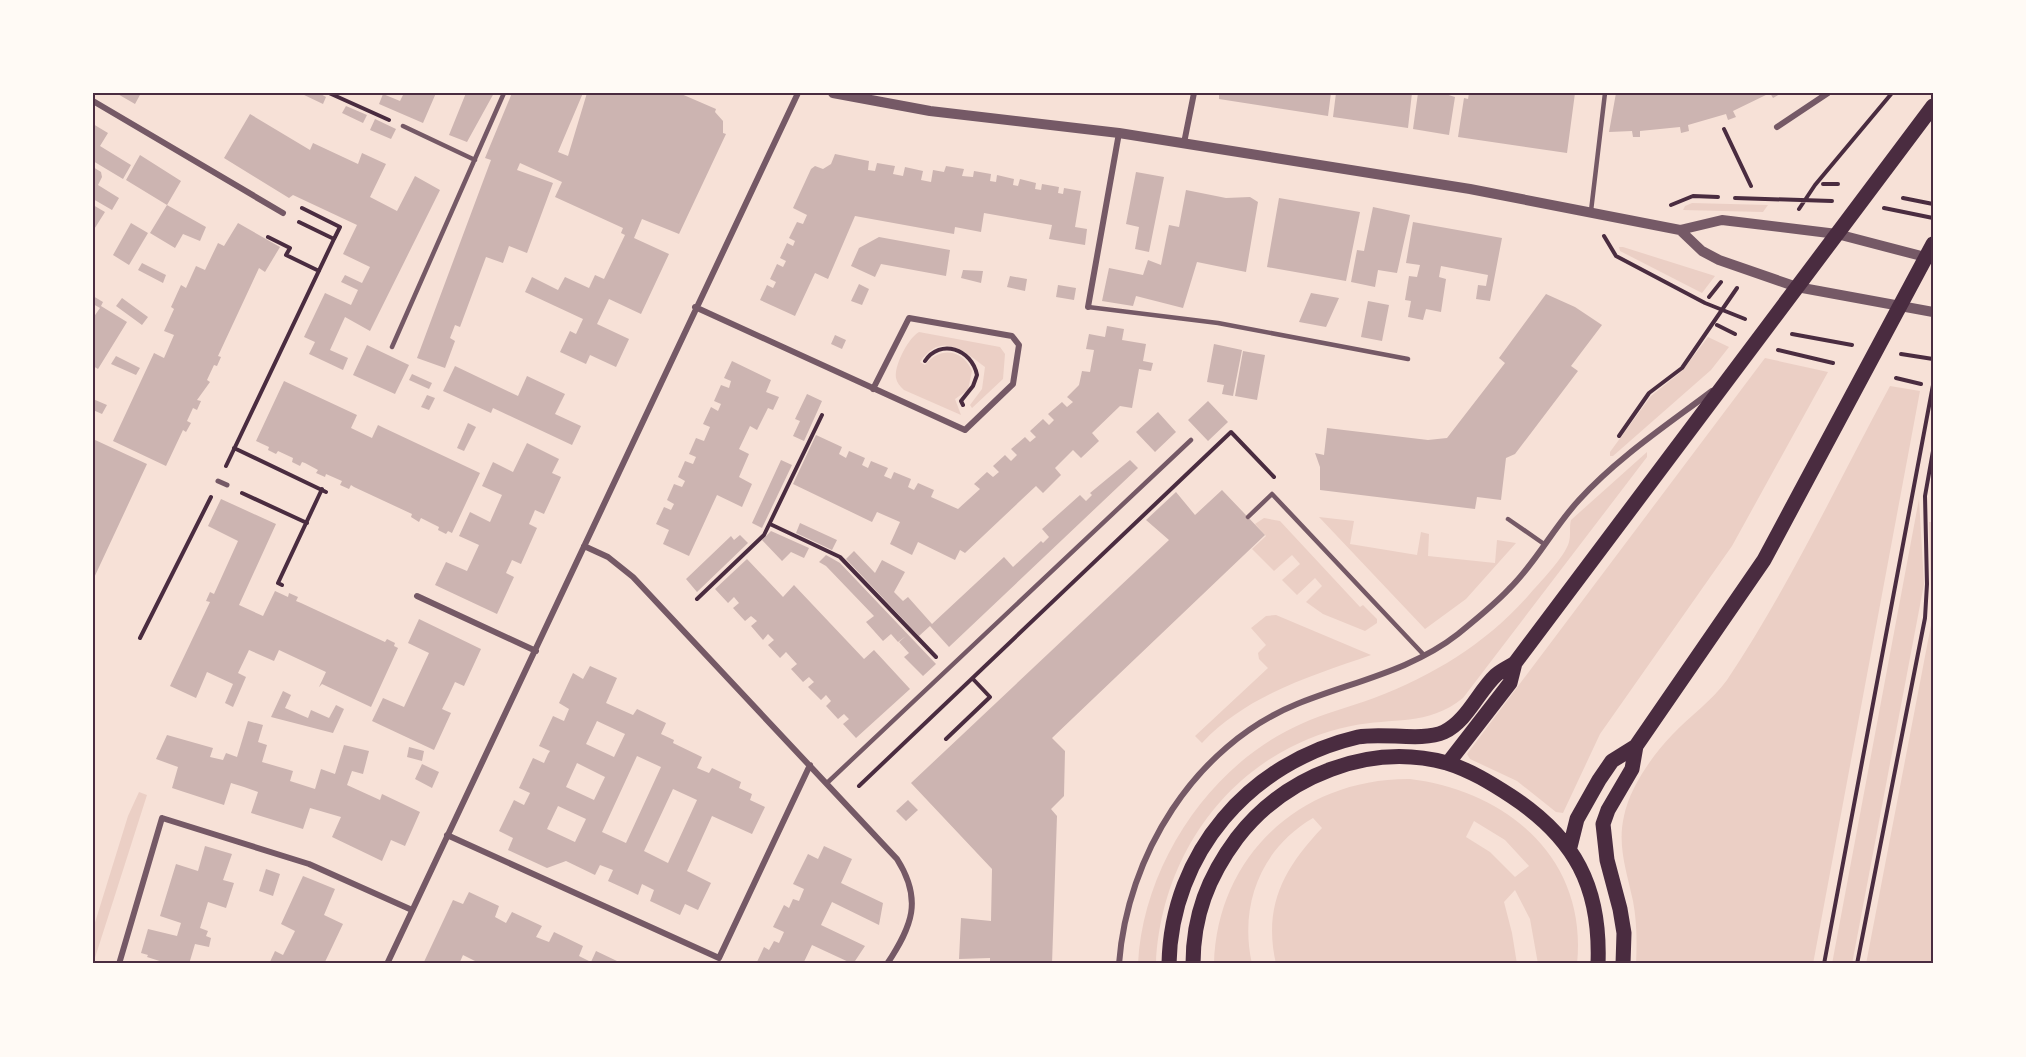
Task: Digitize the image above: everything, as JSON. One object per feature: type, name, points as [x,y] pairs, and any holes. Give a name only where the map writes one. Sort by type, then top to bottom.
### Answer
[{"type":"main road","points":[[1169,964],[1172,921],[1191,865],[1231,810],[1256,786],[1283,766],[1340,742],[1362,736],[1443,732],[1456,723],[1497,675],[1515,663],[1933,106]]},
{"type":"main road","points":[[1570,847],[1577,819],[1599,780],[1612,761],[1636,746],[1764,560],[1899,307],[1931,253]]},
{"type":"main road","points":[[1448,764],[1510,683],[1515,663]]},
{"type":"main road","points":[[1623,964],[1624,933],[1603,837],[1608,810],[1632,769],[1636,746]]},
{"type":"main road","points":[[1193,964],[1194,939],[1203,895],[1229,849],[1248,824],[1271,802],[1295,785],[1323,772],[1370,759],[1408,757],[1448,764],[1482,778],[1520,802],[1570,847],[1581,866],[1593,905],[1598,926],[1598,964]]},
{"type":"street","points":[[387,964],[798,93]]},
{"type":"street","points":[[833,93],[930,111],[1119,133],[1470,189],[1680,230],[1722,220],[1837,234],[1931,253]]},
{"type":"street","points":[[1184,143],[1194,93]]},
{"type":"street","points":[[1777,127],[1828,93]]},
{"type":"street","points":[[93,101],[283,213]]},
{"type":"street","points":[[1088,307],[1119,133]]},
{"type":"street","points":[[1680,230],[1702,251],[1719,260],[1797,287],[1933,312]]},
{"type":"street","points":[[695,308],[873,389],[965,430],[1013,384],[1019,345],[1012,336],[909,318],[873,389]]},
{"type":"street","points":[[1119,964],[1125,917],[1142,866],[1175,805],[1197,777],[1253,728],[1284,711],[1383,674],[1424,655],[1456,635],[1510,589],[1579,499],[1628,456],[1733,374]]},
{"type":"street","points":[[218,481],[227,485]]},
{"type":"street","points":[[584,546],[608,557],[633,577],[887,846],[906,874],[911,888],[912,914],[905,935],[887,964]]},
{"type":"street","points":[[417,596],[536,651]]},
{"type":"street","points":[[447,835],[718,958],[810,765]]},
{"type":"street","points":[[119,964],[162,818],[309,864],[412,910]]},
{"type":"lane","points":[[392,347],[504,93]]},
{"type":"lane","points":[[1590,214],[1605,93]]},
{"type":"lane","points":[[403,126],[475,160]]},
{"type":"lane","points":[[1088,307],[1218,323],[1408,359]]},
{"type":"lane","points":[[828,783],[1191,440]]},
{"type":"lane","points":[[1248,517],[1272,494],[1424,655]]},
{"type":"lane","points":[[1508,519],[1544,544]]},
{"type":"path","points":[[330,93],[403,126]]},
{"type":"path","points":[[1805,198],[1892,93]]},
{"type":"path","points":[[1724,129],[1751,186]]},
{"type":"path","points":[[1823,184],[1838,184]]},
{"type":"path","points":[[1903,198],[1933,204]]},
{"type":"path","points":[[140,638],[340,227],[300,207]]},
{"type":"path","points":[[283,213],[334,239]]},
{"type":"path","points":[[1590,214],[1616,256],[1722,310],[1766,327],[1876,350],[1933,359]]},
{"type":"path","points":[[268,237],[290,248],[286,255],[319,271]]},
{"type":"path","points":[[1709,297],[1723,279]]},
{"type":"path","points":[[1616,440],[1649,393],[1682,368],[1722,310]]},
{"type":"path","points":[[1717,325],[1738,335]]},
{"type":"path","points":[[924,361],[935,351],[946,348],[958,350],[967,356],[977,375],[974,386],[961,401],[966,412]]},
{"type":"path","points":[[1772,348],[1833,363]]},
{"type":"path","points":[[1896,378],[1921,384]]},
{"type":"path","points":[[1824,964],[1933,385]]},
{"type":"path","points":[[697,599],[764,535],[822,415]]},
{"type":"path","points":[[859,786],[1231,432],[1279,482]]},
{"type":"path","points":[[234,448],[324,490],[278,583],[282,585]]},
{"type":"path","points":[[1857,964],[1925,618],[1927,584],[1925,496],[1933,451]]},
{"type":"path","points":[[227,485],[307,523]]},
{"type":"path","points":[[770,524],[840,557],[947,669]]},
{"type":"path","points":[[946,739],[990,697],[973,679]]},
{"type":"shaded area","points":[[1692,203],[1768,205],[1763,212],[1683,210],[1685,206]]},
{"type":"shaded area","points":[[1619,247],[1715,276],[1702,293],[1620,251]]},
{"type":"shaded area","points":[[919,332],[1000,347],[1005,354],[1003,379],[972,408],[970,405],[982,389],[985,367],[960,350],[944,345],[936,347],[920,362],[925,365],[937,355],[951,353],[957,354],[968,364],[972,371],[968,390],[955,399],[961,415],[904,390],[896,380],[897,367],[906,346]]},
{"type":"shaded area","points":[[1708,337],[1729,347],[1711,370],[1613,456],[1610,456],[1610,452],[1651,396],[1682,371]]},
{"type":"shaded area","points":[[1765,358],[1828,372],[1732,546],[1600,734],[1563,813],[1556,812],[1517,781],[1470,759],[1467,754]]},
{"type":"shaded area","points":[[1890,386],[1920,391],[1813,964],[1636,964],[1635,917],[1622,838],[1624,816],[1631,794],[1657,752],[1721,688],[1750,645],[1792,572]]},
{"type":"shaded area","points":[[1647,452],[1647,457],[1463,698],[1450,707],[1423,717],[1366,723],[1310,738],[1273,757],[1240,782],[1212,811],[1190,845],[1172,882],[1161,922],[1156,964],[1138,964],[1143,927],[1153,890],[1168,855],[1187,822],[1211,791],[1238,764],[1268,742],[1310,720],[1396,689],[1438,668],[1476,643],[1528,596],[1557,562],[1569,542],[1571,520]]},
{"type":"shaded area","points":[[1919,499],[1924,584],[1852,964],[1832,964]]},
{"type":"shaded area","points":[[1319,517],[1354,521],[1350,544],[1417,555],[1421,532],[1429,534],[1428,556],[1495,563],[1497,540],[1516,543],[1466,599],[1425,629]]},
{"type":"shaded area","points":[[1264,518],[1280,521],[1360,607],[1363,605],[1377,619],[1377,623],[1365,631],[1323,614],[1306,602],[1322,586],[1315,578],[1297,595],[1282,580],[1300,564],[1292,555],[1274,571],[1252,549],[1266,536],[1255,524]]},
{"type":"shaded area","points":[[1929,522],[1933,522],[1933,964],[1866,964],[1932,620]]},
{"type":"shaded area","points":[[1276,615],[1371,655],[1303,679],[1259,700],[1220,726],[1202,743],[1195,736],[1268,668],[1259,659],[1258,653],[1266,645],[1251,628],[1266,616]]},
{"type":"shaded area","points":[[1410,779],[1445,786],[1479,798],[1508,815],[1534,836],[1555,862],[1569,892],[1577,926],[1577,964],[1538,964],[1530,919],[1515,890],[1504,902],[1517,964],[1276,964],[1272,924],[1279,890],[1308,843],[1322,828],[1313,818],[1279,846],[1258,881],[1249,921],[1252,964],[1214,964],[1219,925],[1231,889],[1249,857],[1273,830],[1301,808],[1334,792],[1371,782]],"holes":[[[1474,821],[1505,840],[1529,866],[1515,877],[1490,852],[1466,837]]]},
{"type":"shaded area","points":[[139,792],[147,795],[93,964],[93,929],[128,816]]},
{"type":"building","points":[[116,93],[141,93],[135,104]]},
{"type":"building","points":[[300,93],[319,93],[326,97],[323,104]]},
{"type":"building","points":[[404,93],[436,93],[423,123],[379,104],[383,94],[400,101]]},
{"type":"building","points":[[466,93],[494,93],[467,142],[449,135]]},
{"type":"building","points":[[512,93],[583,93],[558,152],[568,156],[587,93],[679,93],[716,109],[715,112],[723,121],[723,133],[726,134],[679,234],[642,219],[634,238],[669,254],[641,314],[609,299],[597,324],[629,339],[616,367],[590,355],[586,364],[560,352],[570,331],[576,334],[583,319],[525,292],[532,277],[558,290],[565,277],[589,288],[595,275],[604,279],[625,235],[621,233],[623,228],[555,197],[562,182],[520,163],[517,170],[553,183],[527,253],[509,246],[503,263],[486,257],[460,327],[455,325],[450,338],[455,341],[445,368],[417,358],[491,160],[485,158]]},
{"type":"building","points":[[1219,93],[1331,93],[1328,116],[1219,99]]},
{"type":"building","points":[[1336,93],[1412,93],[1408,128],[1333,117]]},
{"type":"building","points":[[1418,93],[1442,93],[1455,97],[1449,135],[1413,129]]},
{"type":"building","points":[[1469,93],[1575,93],[1567,153],[1458,137],[1464,98],[1468,99]]},
{"type":"building","points":[[1616,93],[1770,93],[1733,111],[1736,117],[1728,120],[1726,114],[1688,125],[1689,131],[1681,133],[1680,127],[1640,131],[1640,137],[1633,137],[1632,131],[1609,132]]},
{"type":"building","points":[[1770,93],[1782,93],[1773,98]]},
{"type":"building","points":[[346,106],[367,115],[363,123],[342,113]]},
{"type":"building","points":[[250,114],[310,150],[313,143],[358,164],[362,153],[386,164],[370,197],[397,211],[415,176],[440,190],[370,331],[345,317],[330,350],[348,358],[343,370],[309,354],[315,342],[304,337],[325,293],[351,305],[358,290],[341,282],[345,275],[362,283],[370,267],[343,254],[357,225],[293,195],[289,198],[224,158]]},
{"type":"building","points":[[375,119],[396,129],[391,139],[370,130]]},
{"type":"building","points":[[93,124],[108,133],[100,146],[131,165],[123,179],[93,161]]},
{"type":"building","points":[[835,154],[869,161],[868,170],[875,171],[877,163],[895,166],[893,174],[903,176],[905,167],[923,171],[921,180],[931,182],[933,170],[944,172],[946,166],[964,169],[962,176],[973,177],[974,171],[991,174],[990,181],[996,182],[997,175],[1014,179],[1013,185],[1018,186],[1020,179],[1036,183],[1035,189],[1041,190],[1042,184],[1059,187],[1058,193],[1063,194],[1064,188],[1081,191],[1075,227],[1087,229],[1085,245],[1049,239],[1052,225],[984,213],[981,232],[955,227],[954,234],[855,216],[828,279],[815,273],[795,316],[760,300],[767,285],[773,288],[776,282],[770,279],[777,264],[783,267],[786,261],[780,258],[787,243],[793,246],[795,241],[789,238],[797,222],[803,224],[807,215],[793,208],[811,169],[815,166],[823,169],[831,164]]},
{"type":"building","points":[[140,155],[181,181],[167,205],[126,180]]},
{"type":"building","points":[[93,167],[101,172],[102,177],[98,185],[119,198],[112,210],[93,199]]},
{"type":"building","points":[[1136,172],[1164,177],[1149,252],[1135,249],[1139,227],[1126,224]]},
{"type":"building","points":[[1186,190],[1226,198],[1250,197],[1258,202],[1246,272],[1197,262],[1183,308],[1136,296],[1133,306],[1102,301],[1109,268],[1143,275],[1148,260],[1161,265],[1169,225],[1179,227]]},
{"type":"building","points":[[1279,198],[1360,212],[1346,281],[1267,267]]},
{"type":"building","points":[[93,205],[105,212],[93,231]]},
{"type":"building","points":[[167,205],[206,227],[200,241],[183,234],[175,248],[150,233]]},
{"type":"building","points":[[1373,207],[1410,215],[1397,273],[1378,270],[1375,287],[1351,282],[1357,250],[1364,251]]},
{"type":"building","points":[[1413,222],[1502,238],[1490,301],[1476,299],[1478,285],[1486,286],[1488,275],[1441,266],[1439,277],[1446,279],[1441,312],[1426,309],[1423,320],[1408,317],[1411,301],[1405,300],[1409,276],[1417,277],[1420,265],[1406,263]]},
{"type":"building","points":[[131,223],[148,233],[129,265],[113,255]]},
{"type":"building","points":[[238,223],[280,247],[265,272],[259,268],[218,356],[221,357],[217,366],[214,365],[207,380],[210,382],[197,400],[201,401],[197,410],[193,408],[187,421],[191,423],[186,432],[183,430],[166,466],[113,441],[154,353],[164,358],[174,335],[164,331],[181,285],[186,288],[196,266],[205,270],[218,243],[224,246]]},
{"type":"building","points":[[879,237],[950,250],[946,276],[881,264],[875,277],[851,266],[859,248]]},
{"type":"building","points":[[142,263],[166,275],[163,283],[138,270]]},
{"type":"building","points":[[963,270],[983,271],[981,283],[961,278]]},
{"type":"building","points":[[1010,276],[1027,279],[1025,291],[1007,287]]},
{"type":"building","points":[[859,284],[869,289],[862,305],[851,301]]},
{"type":"building","points":[[1058,285],[1076,288],[1074,300],[1056,297]]},
{"type":"building","points":[[1311,293],[1339,298],[1326,327],[1299,322]]},
{"type":"building","points":[[1546,294],[1575,307],[1602,325],[1571,366],[1578,371],[1515,454],[1506,458],[1501,500],[1477,497],[1475,509],[1320,490],[1320,467],[1315,453],[1324,455],[1327,428],[1428,440],[1447,438],[1505,363],[1499,358]]},
{"type":"building","points":[[93,296],[103,302],[101,306],[127,322],[98,369],[93,366],[93,318],[100,308],[93,304]]},
{"type":"building","points":[[122,298],[148,317],[142,325],[116,306]]},
{"type":"building","points":[[1368,301],[1389,305],[1382,341],[1361,337]]},
{"type":"building","points":[[1107,326],[1124,329],[1122,340],[1146,344],[1143,361],[1153,363],[1151,371],[1139,369],[1132,408],[1120,406],[1092,433],[1099,441],[1081,458],[1073,450],[1055,468],[1061,475],[1043,493],[1036,486],[965,553],[960,550],[955,560],[918,542],[912,555],[890,544],[900,522],[877,512],[872,522],[793,484],[816,435],[842,447],[839,454],[846,458],[849,451],[865,458],[862,465],[868,468],[871,461],[888,468],[884,476],[891,479],[894,472],[911,479],[908,487],[914,490],[918,483],[934,490],[931,497],[958,509],[980,489],[974,484],[987,472],[993,477],[999,472],[993,466],[1005,455],[1011,461],[1017,455],[1011,449],[1025,437],[1030,442],[1036,437],[1030,431],[1043,419],[1049,425],[1054,420],[1048,414],[1062,402],[1067,407],[1073,402],[1067,397],[1079,385],[1082,371],[1090,372],[1094,350],[1086,349],[1089,334],[1105,337]]},
{"type":"building","points":[[835,335],[846,340],[842,349],[831,344]]},
{"type":"building","points":[[1214,344],[1242,350],[1233,396],[1222,394],[1224,385],[1207,382]]},
{"type":"building","points":[[367,345],[409,365],[395,394],[353,375]]},
{"type":"building","points":[[1243,351],[1265,355],[1257,400],[1235,396]]},
{"type":"building","points":[[116,356],[140,368],[136,375],[111,364]]},
{"type":"building","points":[[732,361],[771,380],[766,392],[779,397],[773,410],[768,408],[757,430],[750,426],[739,449],[749,454],[739,477],[752,484],[742,507],[717,495],[689,556],[663,544],[669,530],[656,524],[664,507],[671,510],[674,504],[667,500],[674,484],[682,487],[685,481],[678,477],[685,461],[693,464],[696,457],[689,454],[696,438],[704,441],[710,427],[703,424],[711,407],[718,411],[721,404],[714,401],[721,385],[729,388],[731,381],[724,378]]},
{"type":"building","points":[[455,366],[518,396],[527,376],[565,394],[555,414],[581,426],[572,445],[493,408],[491,413],[443,391]]},
{"type":"building","points":[[412,374],[432,383],[429,389],[409,380]]},
{"type":"building","points":[[284,381],[357,415],[351,428],[372,438],[378,425],[480,473],[452,533],[448,531],[446,534],[438,530],[439,527],[421,518],[419,522],[411,517],[412,514],[351,485],[349,489],[340,485],[342,481],[326,474],[325,477],[316,473],[318,470],[305,463],[302,462],[300,466],[292,462],[293,458],[278,451],[276,454],[268,450],[269,447],[256,441]]},
{"type":"building","points":[[807,394],[822,401],[804,441],[793,436],[800,421],[795,419]]},
{"type":"building","points":[[427,395],[435,398],[429,410],[421,407]]},
{"type":"building","points":[[93,399],[107,405],[102,414],[93,410]]},
{"type":"building","points":[[1208,401],[1228,422],[1208,441],[1188,420]]},
{"type":"building","points":[[1158,412],[1176,432],[1155,452],[1136,432]]},
{"type":"building","points":[[468,423],[476,427],[464,451],[457,448]]},
{"type":"building","points":[[93,439],[147,464],[93,580]]},
{"type":"building","points":[[527,443],[559,459],[552,473],[561,477],[544,514],[535,510],[529,524],[537,528],[521,564],[512,560],[506,573],[514,577],[497,614],[435,585],[446,562],[467,571],[479,545],[459,536],[470,512],[490,522],[502,495],[482,486],[493,462],[513,472]]},
{"type":"building","points":[[781,460],[792,465],[762,528],[752,523]]},
{"type":"building","points":[[1130,460],[1138,468],[949,647],[930,626],[919,636],[846,559],[854,551],[875,573],[882,560],[905,572],[894,592],[903,601],[908,597],[932,624],[1004,557],[1013,567],[1041,541],[1043,543],[1049,537],[1042,529],[1080,495],[1086,501],[1092,495],[1090,493]]},
{"type":"building","points":[[1222,490],[1265,535],[1052,738],[1065,751],[1064,796],[1051,809],[1057,816],[1052,964],[990,964],[990,958],[959,959],[961,918],[991,921],[992,869],[911,783],[1169,540],[1146,520],[1176,492],[1195,515]]},
{"type":"building","points":[[221,499],[276,524],[239,605],[263,616],[275,591],[288,597],[289,593],[298,597],[296,601],[385,642],[387,639],[395,643],[394,646],[398,648],[371,707],[322,684],[319,687],[326,672],[279,650],[274,661],[249,650],[238,673],[246,677],[233,707],[225,703],[233,684],[207,672],[196,698],[170,686],[210,602],[206,601],[210,592],[214,594],[238,541],[208,526]]},
{"type":"building","points":[[800,523],[837,540],[832,550],[796,533]]},
{"type":"building","points":[[771,531],[809,548],[804,558],[791,552],[782,561],[762,540]]},
{"type":"building","points":[[740,535],[748,543],[697,592],[686,579],[731,536],[734,540]]},
{"type":"building","points":[[826,555],[840,563],[936,664],[923,676],[904,657],[909,653],[899,642],[906,636],[898,642],[891,634],[883,641],[866,622],[874,616],[826,566],[819,562]]},
{"type":"building","points":[[747,559],[783,597],[794,585],[864,659],[874,650],[910,689],[856,738],[843,724],[849,719],[844,714],[838,719],[826,706],[831,701],[826,695],[821,700],[808,687],[814,682],[809,677],[803,682],[791,669],[797,664],[786,652],[780,658],[768,645],[774,640],[768,634],[763,640],[751,626],[757,621],[751,616],[745,621],[733,608],[739,603],[734,597],[728,603],[715,589]]},
{"type":"building","points":[[419,619],[481,649],[464,686],[455,682],[442,709],[451,713],[434,750],[372,721],[383,698],[404,707],[429,653],[408,643]]},
{"type":"building","points":[[590,666],[617,678],[606,703],[633,715],[637,709],[666,723],[661,734],[674,740],[673,743],[702,757],[697,768],[709,773],[712,768],[741,782],[739,788],[752,794],[750,800],[765,807],[752,834],[712,816],[687,871],[711,883],[698,910],[685,904],[680,915],[650,901],[654,890],[642,884],[638,895],[608,881],[613,870],[600,865],[595,875],[566,861],[547,868],[508,850],[513,838],[499,831],[514,800],[524,805],[530,793],[519,788],[533,758],[544,763],[550,751],[539,746],[553,716],[564,721],[569,709],[559,703],[573,673],[583,679]],"holes":[[[597,721],[625,734],[614,757],[586,744]],[[637,756],[661,767],[626,843],[602,832]],[[577,763],[605,777],[594,800],[566,787]],[[673,789],[697,800],[668,863],[644,851]],[[558,806],[586,819],[575,842],[547,829]]]},
{"type":"building","points":[[283,691],[291,695],[285,708],[308,718],[311,710],[329,718],[336,705],[344,709],[333,733],[271,717]]},
{"type":"building","points":[[248,721],[263,725],[258,742],[267,745],[262,762],[293,771],[290,781],[315,789],[321,769],[335,774],[344,745],[369,751],[363,774],[352,771],[347,785],[380,800],[382,794],[420,812],[405,846],[391,840],[382,861],[332,837],[341,817],[310,808],[303,829],[251,813],[258,792],[244,787],[231,783],[224,805],[172,788],[178,767],[156,759],[167,735],[213,748],[210,757],[223,760],[226,753],[237,757]]},
{"type":"building","points":[[409,747],[424,751],[422,761],[407,757]]},
{"type":"building","points":[[422,764],[439,772],[432,788],[415,779]]},
{"type":"building","points":[[908,800],[918,810],[906,821],[896,811]]},
{"type":"building","points":[[205,846],[232,854],[223,880],[234,883],[226,908],[208,902],[200,928],[208,931],[206,936],[211,938],[209,947],[195,944],[189,964],[169,964],[147,957],[148,955],[141,953],[148,929],[177,936],[181,923],[160,916],[176,864],[198,871]]},
{"type":"building","points":[[824,846],[852,859],[841,883],[883,903],[879,925],[832,902],[821,925],[865,946],[853,964],[812,945],[803,964],[756,964],[764,947],[769,950],[774,941],[779,943],[784,932],[773,927],[784,905],[789,908],[793,899],[799,901],[804,889],[793,884],[808,854],[818,859]]},
{"type":"building","points":[[266,869],[280,874],[273,896],[259,891]]},
{"type":"building","points":[[303,876],[335,889],[324,915],[343,924],[324,964],[269,964],[275,951],[283,955],[295,931],[281,924]]},
{"type":"building","points":[[469,892],[499,906],[495,917],[506,923],[512,912],[542,926],[536,937],[549,942],[554,932],[583,946],[579,956],[591,962],[596,951],[617,961],[616,964],[481,964],[463,955],[459,964],[423,964],[453,900],[463,904]]}]
